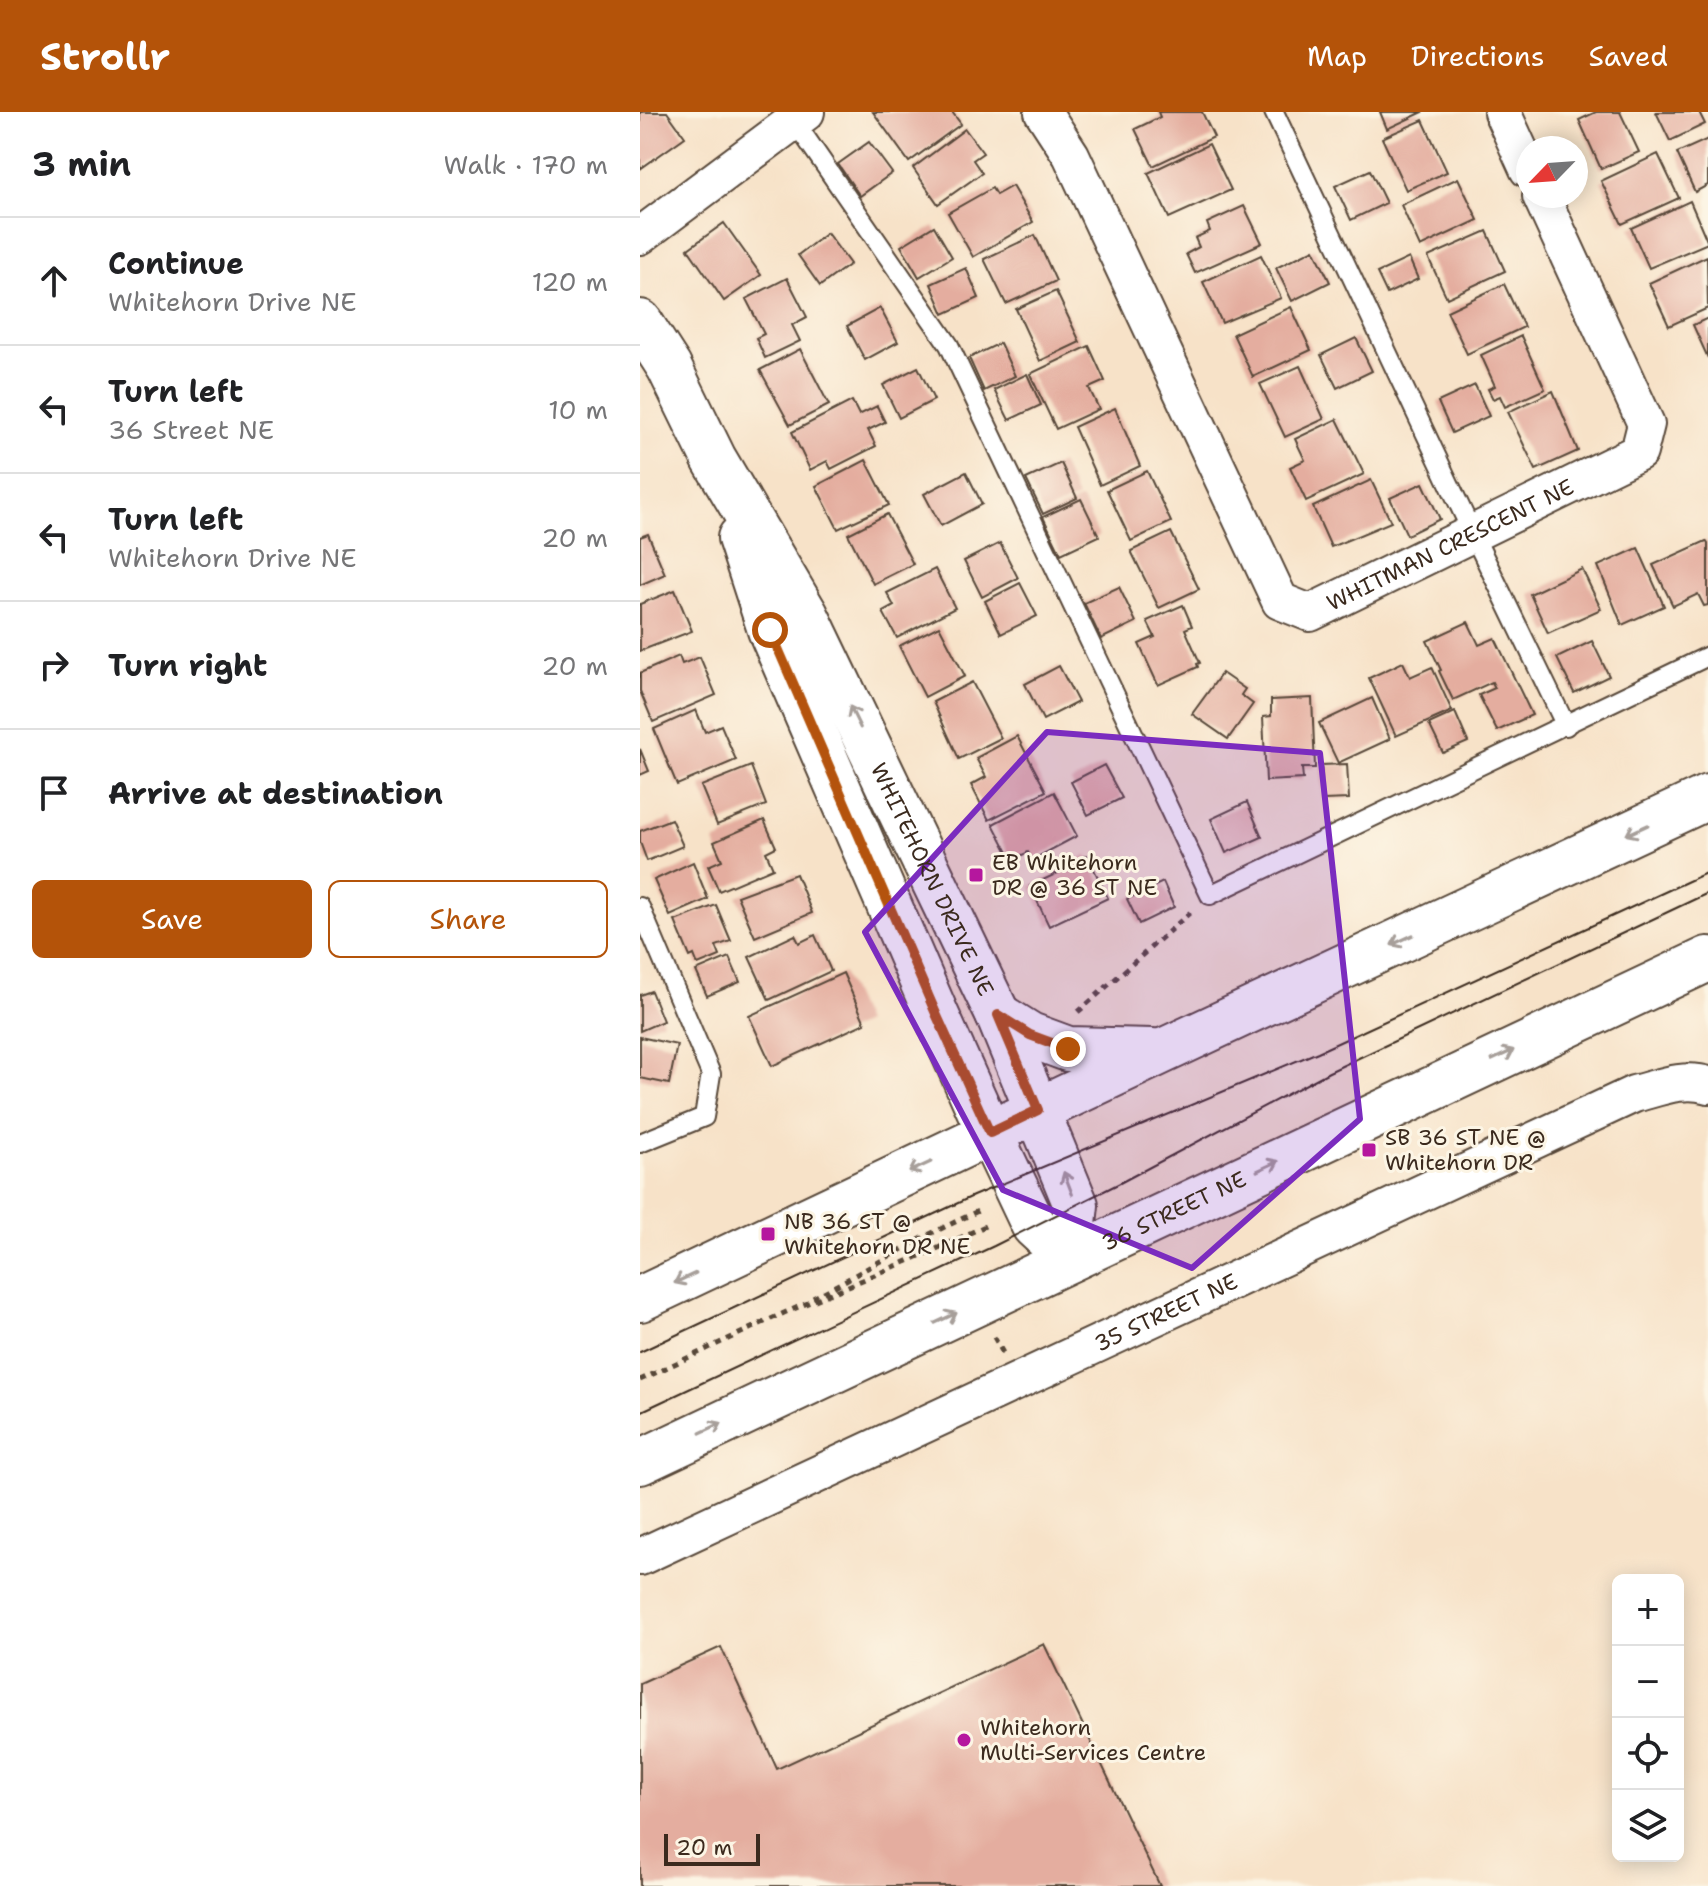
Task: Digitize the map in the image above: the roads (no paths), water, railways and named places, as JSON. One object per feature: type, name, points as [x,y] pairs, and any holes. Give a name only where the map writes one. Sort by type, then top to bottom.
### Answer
[{"type":"main road","name":"WHITEHORN DRIVE NE","points":[[640,322],[669,367],[714,459],[806,615],[998,1015],[1076,1205],[1070,1259]]},
{"type":"main road","name":"WHITEHORN DRIVE NE","points":[[714,459],[770,630],[937,1016],[1034,1226],[1070,1259]]},
{"type":"main road","points":[[640,1299],[1708,797]]},
{"type":"main road","name":"36 STREET NE","points":[[640,1462],[1708,959]]},
{"type":"main road","points":[[998,1015],[1030,1035],[1068,1049],[1163,1051]]},
{"type":"street","name":"WHITMAN CRESCENT NE","points":[[1043,112],[1071,155],[1280,601],[1310,613],[1639,452],[1646,424],[1547,208]]},
{"type":"street","points":[[1502,112],[1516,143]]},
{"type":"street","points":[[640,236],[796,115]]},
{"type":"street","name":"35 STREET NE","points":[[640,1557],[1634,1094],[1671,1084],[1702,1083]]},
{"type":"lane","points":[[1274,112],[1566,726]]},
{"type":"lane","points":[[796,115],[949,345],[1210,895],[1708,656]]},
{"type":"lane","points":[[640,907],[711,1074],[704,1117],[640,1143]]},
{"type":"tram line","points":[[640,1352],[973,1196],[1318,1052],[1708,872]]},
{"type":"tram line","points":[[640,1412],[994,1246],[1329,1072],[1708,893]]},
{"type":"place","name":"EB Whitehorn DR @ 36 ST NE","points":[[976,875]]},
{"type":"place","name":"SB 36 ST NE @ Whitehorn DR","points":[[1369,1150]]},
{"type":"place","name":"NB 36 ST @ Whitehorn DR NE","points":[[768,1234]]},
{"type":"place","name":"Whitehorn Multi-Services Centre","points":[[964,1740]]}]
